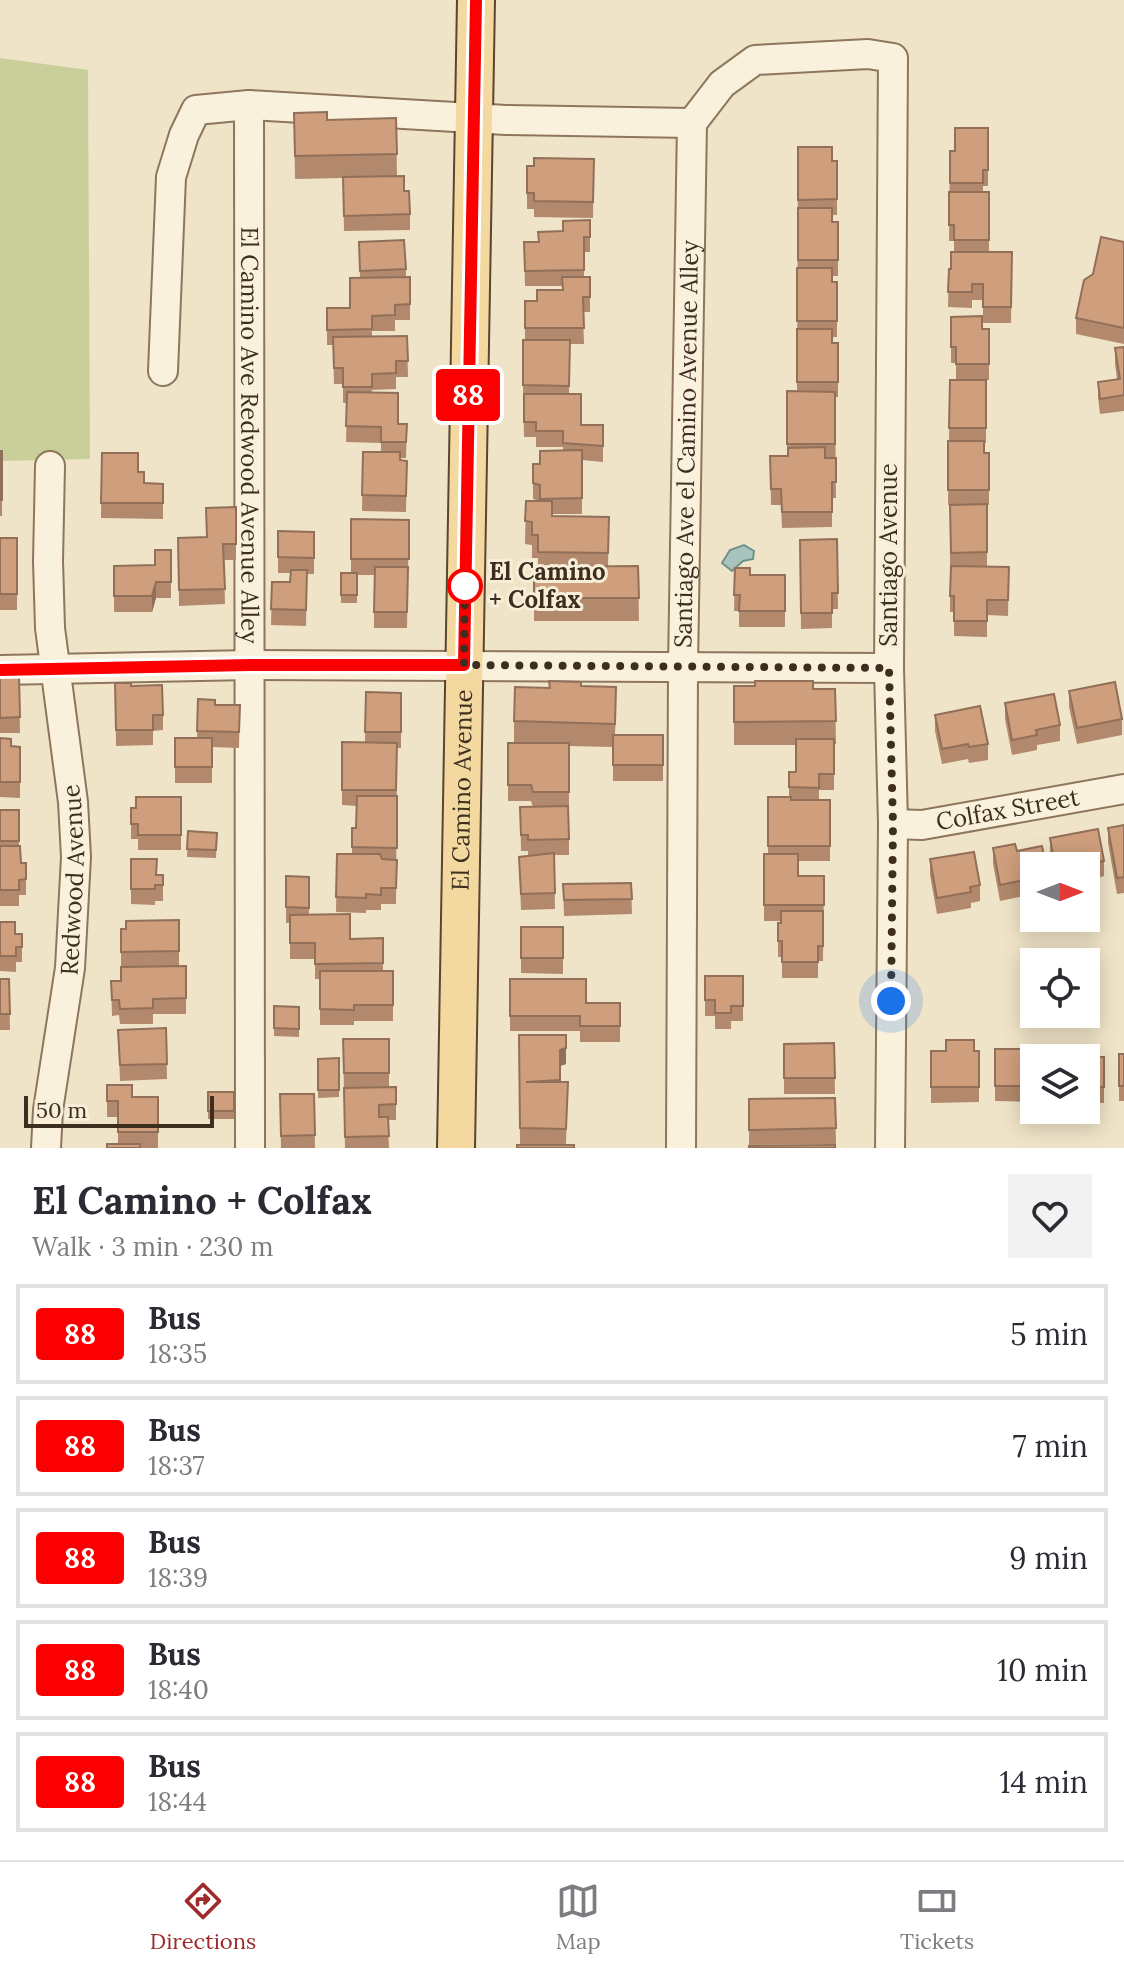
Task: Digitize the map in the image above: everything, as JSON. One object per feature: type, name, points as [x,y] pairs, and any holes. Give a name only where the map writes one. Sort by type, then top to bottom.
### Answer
[{"type":"main road","name":"El Camino Avenue","points":[[456,1148],[476,0]]},
{"type":"street","name":"Santiago Avenue","points":[[692,123],[722,84],[755,60],[868,54],[893,58],[890,1148]]},
{"type":"street","points":[[163,371],[171,177],[184,135],[196,110],[249,105],[472,118],[692,123]]},
{"type":"street","name":"El Camino Ave Redwood Avenue Alley","points":[[249,105],[250,1148]]},
{"type":"street","name":"Santiago Ave el Camino Avenue Alley","points":[[681,1148],[683,667],[692,123]]},
{"type":"street","name":"Redwood Avenue","points":[[46,1148],[48,1110],[70,968],[76,857],[73,802],[54,670],[48,561],[50,466]]},
{"type":"street","points":[[0,670],[250,665],[889,668]]},
{"type":"street","name":"Colfax Street","points":[[893,824],[922,825],[1124,789]]},
{"type":"green space","points":[[0,58],[88,70],[90,459],[0,461]]},
{"type":"water","points":[[744,545],[754,551],[753,559],[743,561],[732,571],[722,563],[730,550]]},
{"type":"building","points":[[327,112],[327,120],[396,118],[397,154],[295,156],[294,113]]},
{"type":"building","points":[[955,128],[988,128],[988,170],[983,170],[983,183],[950,183],[950,151],[955,151]]},
{"type":"building","points":[[798,147],[832,147],[832,161],[837,161],[837,199],[798,200]]},
{"type":"building","points":[[534,158],[594,159],[593,202],[534,201],[534,193],[527,193],[527,166],[534,166]]},
{"type":"building","points":[[404,176],[404,191],[409,191],[410,214],[344,216],[343,177]]},
{"type":"building","points":[[949,192],[989,192],[989,240],[954,240],[954,225],[949,225]]},
{"type":"building","points":[[798,208],[832,208],[832,222],[838,222],[838,260],[798,260]]},
{"type":"building","points":[[590,220],[590,237],[584,237],[584,270],[525,271],[524,242],[539,242],[538,232],[563,231],[563,221]]},
{"type":"building","points":[[1101,237],[1124,242],[1124,328],[1076,318],[1084,280],[1093,274]]},
{"type":"building","points":[[404,240],[406,269],[360,271],[359,242]]},
{"type":"building","points":[[951,252],[1012,252],[1011,307],[983,307],[983,284],[972,284],[972,292],[948,292]]},
{"type":"building","points":[[797,268],[832,268],[832,282],[837,282],[837,321],[797,321]]},
{"type":"building","points":[[410,277],[410,304],[395,305],[395,315],[372,316],[372,329],[327,330],[327,308],[350,308],[350,278]]},
{"type":"building","points":[[562,277],[590,277],[590,297],[583,297],[584,328],[525,328],[525,301],[537,301],[537,290],[563,290]]},
{"type":"building","points":[[982,316],[982,329],[989,329],[989,364],[956,364],[956,347],[951,347],[951,317]]},
{"type":"building","points":[[797,329],[832,329],[832,343],[838,343],[838,382],[797,382]]},
{"type":"building","points":[[407,336],[408,361],[396,361],[396,373],[372,374],[372,387],[343,387],[343,368],[334,368],[333,337]]},
{"type":"building","points":[[523,340],[570,340],[569,386],[523,385]]},
{"type":"building","points":[[1124,347],[1124,395],[1100,399],[1098,382],[1120,379],[1115,348]]},
{"type":"building","points":[[950,380],[986,380],[986,428],[949,428]]},
{"type":"building","points":[[787,391],[835,392],[835,444],[787,444]]},
{"type":"building","points":[[347,392],[398,393],[398,424],[407,424],[406,442],[381,442],[381,427],[346,426]]},
{"type":"building","points":[[524,394],[581,394],[581,425],[603,425],[603,446],[563,443],[563,431],[536,431],[536,422],[524,422]]},
{"type":"building","points":[[948,441],[984,441],[984,453],[989,453],[989,490],[948,490]]},
{"type":"building","points":[[825,447],[825,458],[836,458],[832,512],[782,512],[781,489],[771,489],[770,456],[788,456],[788,448]]},
{"type":"building","points":[[582,450],[582,498],[540,499],[540,485],[533,483],[533,464],[540,464],[540,451]]},
{"type":"building","points":[[2,451],[2,500],[0,500]]},
{"type":"building","points":[[363,452],[400,452],[400,460],[407,461],[406,496],[362,495]]},
{"type":"building","points":[[102,453],[138,453],[138,472],[144,472],[144,483],[163,484],[163,503],[101,503]]},
{"type":"building","points":[[526,501],[552,501],[552,516],[609,517],[608,553],[538,552],[538,535],[532,535],[532,522],[525,521]]},
{"type":"building","points":[[987,504],[987,552],[951,553],[950,505]]},
{"type":"building","points":[[236,507],[236,544],[223,544],[225,589],[179,590],[178,538],[207,537],[206,508]]},
{"type":"building","points":[[351,519],[409,520],[409,559],[351,559]]},
{"type":"building","points":[[278,531],[314,532],[314,558],[278,557]]},
{"type":"building","points":[[0,538],[17,538],[17,594],[0,594]]},
{"type":"building","points":[[837,539],[838,593],[832,593],[832,613],[801,613],[800,540]]},
{"type":"building","points":[[155,550],[171,550],[171,582],[156,582],[152,596],[114,596],[114,566],[155,565]]},
{"type":"building","points":[[638,566],[639,598],[534,598],[534,567]]},
{"type":"building","points":[[951,566],[1009,567],[1008,600],[987,600],[987,621],[954,621],[954,596],[950,596]]},
{"type":"building","points":[[375,567],[408,567],[407,612],[374,612]]},
{"type":"building","points":[[735,568],[750,568],[750,575],[785,575],[785,611],[739,611],[740,595],[734,595]]},
{"type":"building","points":[[291,570],[307,570],[306,610],[271,609],[272,582],[290,582]]},
{"type":"building","points":[[341,573],[357,573],[357,595],[341,595]]},
{"type":"building","points":[[19,677],[20,717],[0,718],[0,678]]},
{"type":"building","points":[[549,681],[616,687],[615,724],[514,721],[515,687],[550,688]]},
{"type":"building","points":[[755,681],[813,681],[813,689],[835,689],[836,721],[734,722],[734,686],[755,686]]},
{"type":"building","points":[[1115,682],[1122,719],[1077,728],[1069,691]]},
{"type":"building","points":[[115,683],[162,685],[163,715],[153,715],[153,730],[116,730]]},
{"type":"building","points":[[366,692],[401,693],[401,732],[365,732]]},
{"type":"building","points":[[1054,694],[1060,725],[1036,730],[1037,735],[1012,740],[1005,703]]},
{"type":"building","points":[[198,699],[215,700],[215,705],[240,705],[239,732],[197,731]]},
{"type":"building","points":[[980,706],[988,744],[942,749],[935,715]]},
{"type":"building","points":[[613,735],[663,735],[663,765],[613,765]]},
{"type":"building","points":[[0,738],[11,739],[11,746],[20,747],[20,782],[0,782]]},
{"type":"building","points":[[175,738],[212,738],[212,767],[175,767]]},
{"type":"building","points":[[796,739],[834,739],[834,774],[819,774],[819,788],[789,787],[789,772],[796,772]]},
{"type":"building","points":[[342,742],[397,743],[396,790],[342,790]]},
{"type":"building","points":[[508,743],[569,743],[569,792],[533,792],[531,785],[508,785]]},
{"type":"building","points":[[357,796],[397,796],[397,848],[352,847]]},
{"type":"building","points":[[136,797],[181,797],[181,835],[138,835],[138,824],[131,824],[131,808],[136,808]]},
{"type":"building","points":[[768,797],[830,800],[830,846],[768,846]]},
{"type":"building","points":[[568,806],[569,839],[528,840],[528,835],[521,835],[520,807]]},
{"type":"building","points":[[0,810],[19,810],[19,841],[0,841]]},
{"type":"building","points":[[1124,825],[1124,877],[1117,878],[1108,828]]},
{"type":"building","points":[[1098,829],[1104,861],[1100,862],[1100,852],[1052,852],[1050,838]]},
{"type":"building","points":[[188,831],[217,833],[216,850],[187,849]]},
{"type":"building","points":[[1015,844],[1017,851],[1042,846],[1043,852],[1020,852],[1020,881],[1000,885],[993,848]]},
{"type":"building","points":[[0,846],[20,846],[21,863],[26,863],[26,879],[19,880],[19,890],[0,890]]},
{"type":"building","points":[[974,852],[980,885],[970,887],[971,892],[937,898],[930,859]]},
{"type":"building","points":[[554,853],[555,893],[521,894],[519,857]]},
{"type":"building","points":[[337,854],[380,854],[382,859],[397,860],[396,888],[381,888],[381,895],[366,894],[366,898],[336,897]]},
{"type":"building","points":[[764,854],[798,854],[798,876],[824,876],[824,905],[764,905]]},
{"type":"building","points":[[131,859],[157,859],[156,875],[163,875],[163,885],[155,885],[155,889],[131,889]]},
{"type":"building","points":[[286,876],[309,877],[309,908],[286,907]]},
{"type":"building","points":[[631,883],[632,899],[564,900],[563,884]]},
{"type":"building","points":[[781,911],[823,911],[823,946],[818,946],[818,962],[782,962],[782,941],[778,941]]},
{"type":"building","points":[[350,914],[350,939],[383,938],[383,963],[315,964],[315,943],[290,943],[290,915]]},
{"type":"building","points":[[179,920],[179,951],[121,952],[121,929],[126,929],[126,921]]},
{"type":"building","points":[[0,922],[15,922],[15,934],[22,934],[22,947],[16,947],[16,956],[0,956]]},
{"type":"building","points":[[521,927],[563,927],[563,958],[521,958]]},
{"type":"building","points":[[186,966],[186,998],[153,999],[153,1008],[120,1009],[119,1000],[112,1000],[111,981],[121,981],[121,967]]},
{"type":"building","points":[[320,971],[393,971],[393,1005],[354,1005],[354,1010],[320,1009]]},
{"type":"building","points":[[705,976],[743,976],[743,1006],[731,1006],[731,1013],[715,1013],[715,1000],[705,1000]]},
{"type":"building","points":[[0,979],[9,979],[10,1014],[0,1014]]},
{"type":"building","points":[[510,979],[586,979],[586,1003],[620,1003],[620,1026],[580,1026],[580,1016],[510,1016]]},
{"type":"building","points":[[274,1006],[299,1007],[299,1029],[274,1028]]},
{"type":"building","points":[[166,1028],[167,1064],[120,1065],[118,1030]]},
{"type":"building","points":[[519,1035],[566,1035],[566,1048],[560,1050],[560,1080],[526,1082],[568,1082],[566,1129],[520,1128]]},
{"type":"building","points":[[343,1039],[389,1039],[389,1073],[344,1073]]},
{"type":"building","points":[[946,1040],[974,1040],[974,1051],[979,1051],[979,1087],[931,1087],[931,1051],[946,1051]]},
{"type":"building","points":[[834,1043],[835,1078],[784,1078],[784,1044]]},
{"type":"building","points":[[995,1049],[1020,1049],[1020,1086],[995,1086]]},
{"type":"building","points":[[1119,1054],[1124,1054],[1124,1086],[1119,1086]]},
{"type":"building","points":[[1100,1057],[1104,1057],[1104,1087],[1100,1087]]},
{"type":"building","points":[[339,1058],[339,1090],[318,1090],[318,1059]]},
{"type":"building","points":[[107,1085],[132,1085],[132,1097],[158,1097],[158,1132],[118,1132],[118,1101],[107,1101]]},
{"type":"building","points":[[396,1087],[396,1104],[379,1105],[379,1117],[388,1117],[389,1136],[345,1137],[344,1088]]},
{"type":"building","points":[[208,1092],[234,1092],[234,1111],[208,1111]]},
{"type":"building","points":[[280,1094],[314,1094],[315,1135],[281,1136]]},
{"type":"building","points":[[835,1098],[836,1128],[749,1130],[749,1099]]},
{"type":"building","points":[[107,1144],[140,1144],[140,1148],[107,1148]]},
{"type":"building","points":[[517,1145],[574,1145],[574,1148],[517,1148]]},
{"type":"building","points":[[835,1145],[835,1148],[749,1148],[749,1146]]},
{"type":"bus line","name":"88","points":[[0,670],[464,665],[476,0]]},
{"type":"place","name":"El Camino + Colfax","points":[[465,586]]},
{"type":"route","points":[[465,586],[465,574],[464,665],[889,668],[893,824],[891,1001]]}]
